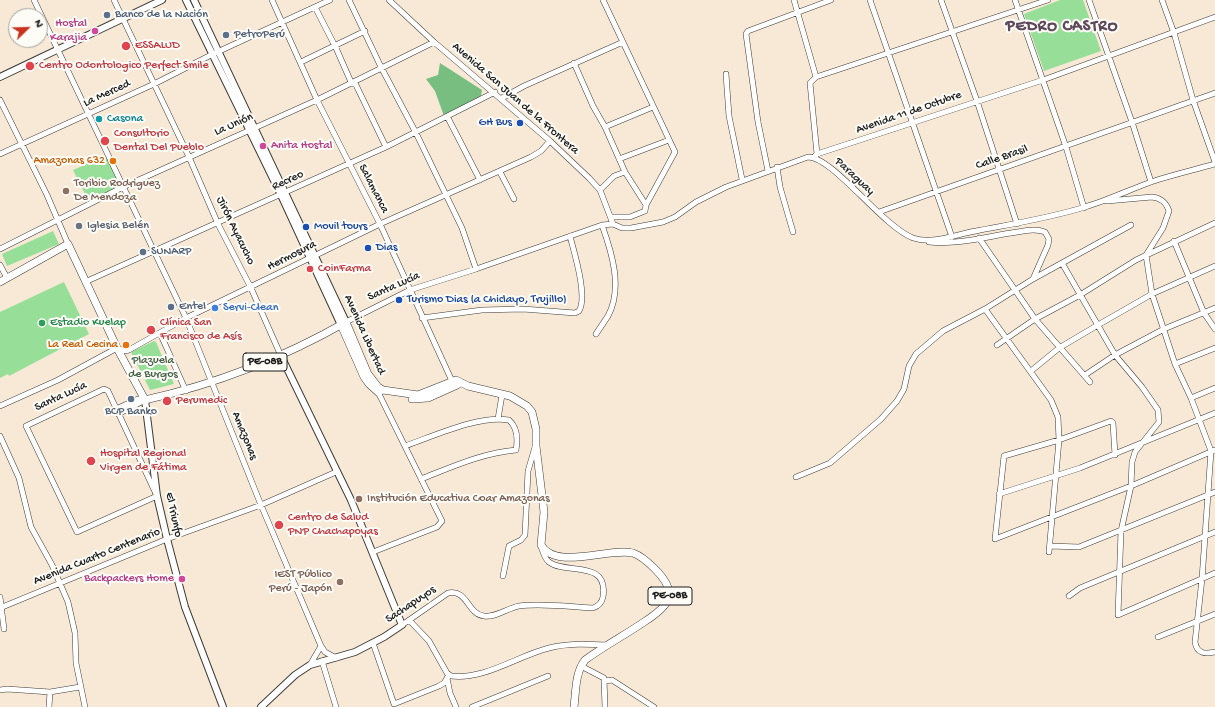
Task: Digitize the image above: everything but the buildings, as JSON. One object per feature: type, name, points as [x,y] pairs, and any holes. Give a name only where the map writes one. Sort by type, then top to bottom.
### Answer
[{"type":"highway","points":[[3,280],[68,244]]},
{"type":"highway","name":"El Triunfo","points":[[68,244],[117,348],[145,400]]},
{"type":"highway","name":"Santa Lucía","points":[[145,400],[186,391],[212,383],[281,356],[344,324]]},
{"type":"highway","name":"Avenida Libertad","points":[[344,324],[373,381]]},
{"type":"highway","name":"Avenida Libertad","points":[[344,324],[364,377],[378,392]]},
{"type":"highway","points":[[373,381],[383,390],[407,395],[418,395],[456,383],[520,401],[532,412],[536,429],[536,446],[544,512],[541,545]]},
{"type":"highway","points":[[378,392],[394,397],[423,400],[456,383]]},
{"type":"highway","name":"PE-08B","points":[[541,545],[547,553],[554,556],[568,558],[631,553],[649,562],[667,582],[670,598],[661,611],[585,660],[581,666]]},
{"type":"highway","points":[[574,707],[577,679],[581,666]]},
{"type":"main road","points":[[0,77],[162,0]]},
{"type":"main road","name":"Avenida Libertad","points":[[186,0],[216,53]]},
{"type":"main road","name":"Avenida Libertad","points":[[194,0],[216,53],[284,194],[344,324]]},
{"type":"main road","name":"Jirón Ayacucho","points":[[281,356],[336,472],[351,500],[402,625]]},
{"type":"main road","name":"El Triunfo","points":[[145,400],[157,496],[167,539],[185,607],[223,707]]},
{"type":"main road","name":"Sachapuyos","points":[[261,707],[295,675],[310,665],[337,658],[373,643],[402,625]]},
{"type":"street","name":"Amazonas","points":[[34,0],[87,114],[186,318],[261,505],[321,646],[325,652],[337,658]]},
{"type":"street","name":"Jirón Ayacucho","points":[[114,0],[189,157],[218,224],[251,288],[281,356]]},
{"type":"street","name":"Salamanca","points":[[272,0],[284,22],[317,100],[380,224],[422,318],[456,383]]},
{"type":"street","name":"La Merced","points":[[0,154],[154,84],[216,53],[330,0]]},
{"type":"street","points":[[349,0],[446,195],[468,243],[476,269]]},
{"type":"street","name":"Avenida San Juan de la Frontera","points":[[389,0],[434,42],[496,92],[550,141],[600,190],[613,224]]},
{"type":"street","points":[[603,0],[674,152],[646,205],[645,211],[637,216],[611,217]]},
{"type":"street","points":[[794,0],[816,77]]},
{"type":"street","points":[[768,171],[746,34],[748,31],[798,14],[831,0]]},
{"type":"street","points":[[870,0],[952,237]]},
{"type":"street","points":[[941,0],[977,101],[1017,224]]},
{"type":"street","points":[[1015,0],[1066,147],[1084,208]]},
{"type":"street","points":[[816,156],[810,83],[816,77],[1048,0]]},
{"type":"street","points":[[1089,0],[1132,122],[1151,182]]},
{"type":"street","points":[[913,238],[936,240],[1017,224],[1084,208],[1151,182],[1215,163],[1193,100],[1174,33],[1162,0]]},
{"type":"street","points":[[315,7],[351,82],[356,85],[386,148]]},
{"type":"street","name":"Avenida 11 de Octubre","points":[[613,224],[618,227],[631,228],[663,222],[675,217],[710,194],[777,167],[808,157],[816,156],[1043,80],[1215,17]]},
{"type":"street","points":[[301,62],[365,31]]},
{"type":"street","name":"La Unión","points":[[0,249],[122,187],[317,100],[434,42]]},
{"type":"street","points":[[502,98],[574,63],[623,42]]},
{"type":"street","points":[[574,63],[619,159],[646,205]]},
{"type":"street","points":[[726,74],[729,116],[742,180]]},
{"type":"street","name":"Recreo","points":[[85,282],[386,148],[448,118],[496,92]]},
{"type":"street","name":"Calle Brasil","points":[[879,212],[1215,93]]},
{"type":"street","name":"El Triunfo","points":[[0,100],[48,195],[68,244]]},
{"type":"street","points":[[605,127],[653,107]]},
{"type":"street","points":[[448,118],[480,180]]},
{"type":"street","points":[[619,159],[669,140]]},
{"type":"street","name":"Hermosura","points":[[0,406],[58,380],[117,348],[124,351],[186,318],[251,288],[380,224],[500,172],[541,151],[550,141]]},
{"type":"street","name":"Paraguay","points":[[816,156],[900,230],[913,238]]},
{"type":"street","points":[[777,167],[780,187],[793,232]]},
{"type":"street","points":[[500,172],[514,199]]},
{"type":"street","points":[[600,190],[614,176],[626,172]]},
{"type":"street","points":[[1098,203],[1152,196],[1164,202],[1169,211],[1169,216],[1156,241],[1146,255],[1152,294],[1175,364],[1192,398],[1198,418],[1213,450],[1204,537],[1196,648],[1203,653],[1215,652]]},
{"type":"street","points":[[997,346],[1035,319],[1080,295],[1146,255],[1215,223]]},
{"type":"street","name":"Santa Lucía","points":[[344,324],[410,290],[476,269],[602,225],[613,224]]},
{"type":"street","points":[[596,334],[608,315],[614,297],[614,270],[611,251],[602,225]]},
{"type":"street","points":[[796,477],[830,463],[881,418],[897,401],[904,389],[909,366],[916,354],[943,331],[985,309],[1033,279],[1131,225]]},
{"type":"street","points":[[913,238],[924,242],[953,242],[1040,230],[1045,232],[1049,239],[1048,245],[1033,279]]},
{"type":"street","points":[[422,318],[482,310],[523,309],[575,313],[581,308],[580,281],[570,236]]},
{"type":"street","points":[[979,238],[1035,319],[1090,382]]},
{"type":"street","points":[[1174,241],[1204,313],[1215,329]]},
{"type":"street","points":[[1062,263],[1115,355],[1142,387],[1158,410],[1159,422],[1135,452],[1132,462],[1131,486],[1121,531],[1118,572],[1118,615],[1215,573]]},
{"type":"street","points":[[0,265],[3,280]]},
{"type":"street","points":[[1030,371],[1059,348],[1152,294],[1215,266]]},
{"type":"street","points":[[1085,376],[1115,355],[1164,329],[1215,308]]},
{"type":"street","points":[[985,309],[1055,406],[1058,417],[1059,440],[1049,552]]},
{"type":"street","points":[[160,333],[186,391]]},
{"type":"street","points":[[1175,364],[1215,348]]},
{"type":"street","name":"Avenida Libertad","points":[[373,381],[378,392]]},
{"type":"street","points":[[1192,398],[1215,388]]},
{"type":"street","name":"Santa Lucía","points":[[145,400],[138,399],[116,409],[106,390],[104,389],[26,426],[77,532],[157,496]]},
{"type":"street","points":[[373,552],[437,527],[441,523],[378,392]]},
{"type":"street","points":[[498,419],[502,395]]},
{"type":"street","name":"Santa Lucía","points":[[118,414],[145,400]]},
{"type":"street","points":[[116,409],[157,496]]},
{"type":"street","points":[[999,494],[1115,455],[1198,418],[1215,413]]},
{"type":"street","points":[[405,446],[457,428],[498,419],[509,420],[514,426],[518,437],[516,450],[496,452],[466,461],[421,479]]},
{"type":"street","points":[[1115,455],[1113,423],[1109,421],[1059,440],[1004,456],[999,494],[996,539],[1053,515],[1131,486],[1213,450]]},
{"type":"street","points":[[0,436],[19,478],[31,527],[60,583],[72,615],[75,633],[76,663],[85,707]]},
{"type":"street","points":[[503,576],[509,546],[521,540],[525,535],[528,471],[531,457],[536,446]]},
{"type":"street","name":"Avenida Cuarto Centenario","points":[[1,608],[167,539],[261,505],[336,472]]},
{"type":"street","points":[[1050,546],[1070,548],[1086,544],[1215,492]]},
{"type":"street","points":[[1069,596],[1080,588],[1215,532]]},
{"type":"street","name":"Sachapuyos","points":[[402,625],[448,593],[454,592],[462,596],[478,615],[485,617],[518,606],[545,605],[593,608],[599,605],[603,597],[603,587],[596,574],[589,570],[556,566],[545,558],[541,545]]},
{"type":"street","points":[[0,597],[4,629]]},
{"type":"street","points":[[1158,637],[1215,614]]},
{"type":"street","points":[[410,620],[429,641],[449,676],[450,693],[456,707]]},
{"type":"street","points":[[373,643],[384,672],[391,701],[396,704],[439,686],[449,676],[479,673],[547,648],[561,645],[608,645]]},
{"type":"street","points":[[310,665],[321,646]]},
{"type":"street","points":[[322,661],[336,707]]},
{"type":"street","points":[[581,666],[602,676],[605,680],[605,707]]},
{"type":"street","points":[[472,707],[548,676]]},
{"type":"street","points":[[605,680],[612,680],[654,707]]},
{"type":"street","points":[[0,690],[6,689],[50,692],[80,687]]},
{"type":"street","points":[[49,707],[50,692]]},
{"type":"green space","points":[[1060,0],[1083,0],[1101,51],[1044,71],[1024,14]]},
{"type":"green space","points":[[440,63],[482,90],[480,102],[444,116],[435,91],[426,79],[438,75]]},
{"type":"green space","points":[[106,156],[120,187],[88,200],[73,170]]},
{"type":"green space","points":[[53,231],[59,244],[7,266],[2,254]]},
{"type":"green space","name":"Estadio Kuelap","points":[[64,282],[89,334],[9,376],[8,374],[0,378],[0,312]]},
{"type":"green space","name":"Plazuela de Burgos","points":[[154,341],[156,342],[174,384],[150,390],[131,352]]},
{"type":"place","name":"Banco de la Nación","points":[[107,15]]},
{"type":"place","name":"Hostal Karajia","points":[[95,31]]},
{"type":"place","name":"PetroPerú","points":[[226,35]]},
{"type":"place","name":"ESSALUD","points":[[126,46]]},
{"type":"place","name":"Centro Odontologico Perfect Smile","points":[[30,66]]},
{"type":"place","name":"Casona","points":[[99,119]]},
{"type":"place","name":"GH Bus","points":[[520,123]]},
{"type":"place","name":"Consultorio Dental Del Pueblo","points":[[105,141]]},
{"type":"place","name":"Anita Hostal","points":[[263,146]]},
{"type":"place","name":"Amazonas 632","points":[[113,161]]},
{"type":"place","name":"Toribio Rodriguez De Mendoza","points":[[66,191]]},
{"type":"place","name":"Iglesia Belén","points":[[79,226]]},
{"type":"place","name":"Movil tours","points":[[306,227]]},
{"type":"place","name":"Dias","points":[[368,248]]},
{"type":"place","name":"SUNARP","points":[[143,252]]},
{"type":"place","name":"CoinFarma","points":[[310,269]]},
{"type":"place","name":"Turismo Dias (a Chiclayo, Trujillo)","points":[[399,300]]},
{"type":"place","name":"Entel","points":[[171,307]]},
{"type":"place","name":"Servi-Clean","points":[[215,308]]},
{"type":"place","name":"Estadio Kuelap","points":[[42,323]]},
{"type":"place","name":"Clínica San Francisco de Asís","points":[[151,330]]},
{"type":"place","name":"La Real Cecina","points":[[126,345]]},
{"type":"place","name":"BCP Banko","points":[[131,399]]},
{"type":"place","name":"Perumedic","points":[[167,401]]},
{"type":"place","name":"Hospital Regional Virgen de Fátima","points":[[91,461]]},
{"type":"place","name":"Institución Educativa Coar Amazonas","points":[[359,499]]},
{"type":"place","name":"Centro de Salud PNP Chachapoyas","points":[[279,525]]},
{"type":"place","name":"Backpackers Home","points":[[182,579]]},
{"type":"place","name":"IEST Público Perú - Japón","points":[[340,582]]},
{"type":"district","name":"PEDRO CASTRO","points":[[1062,28]]}]
